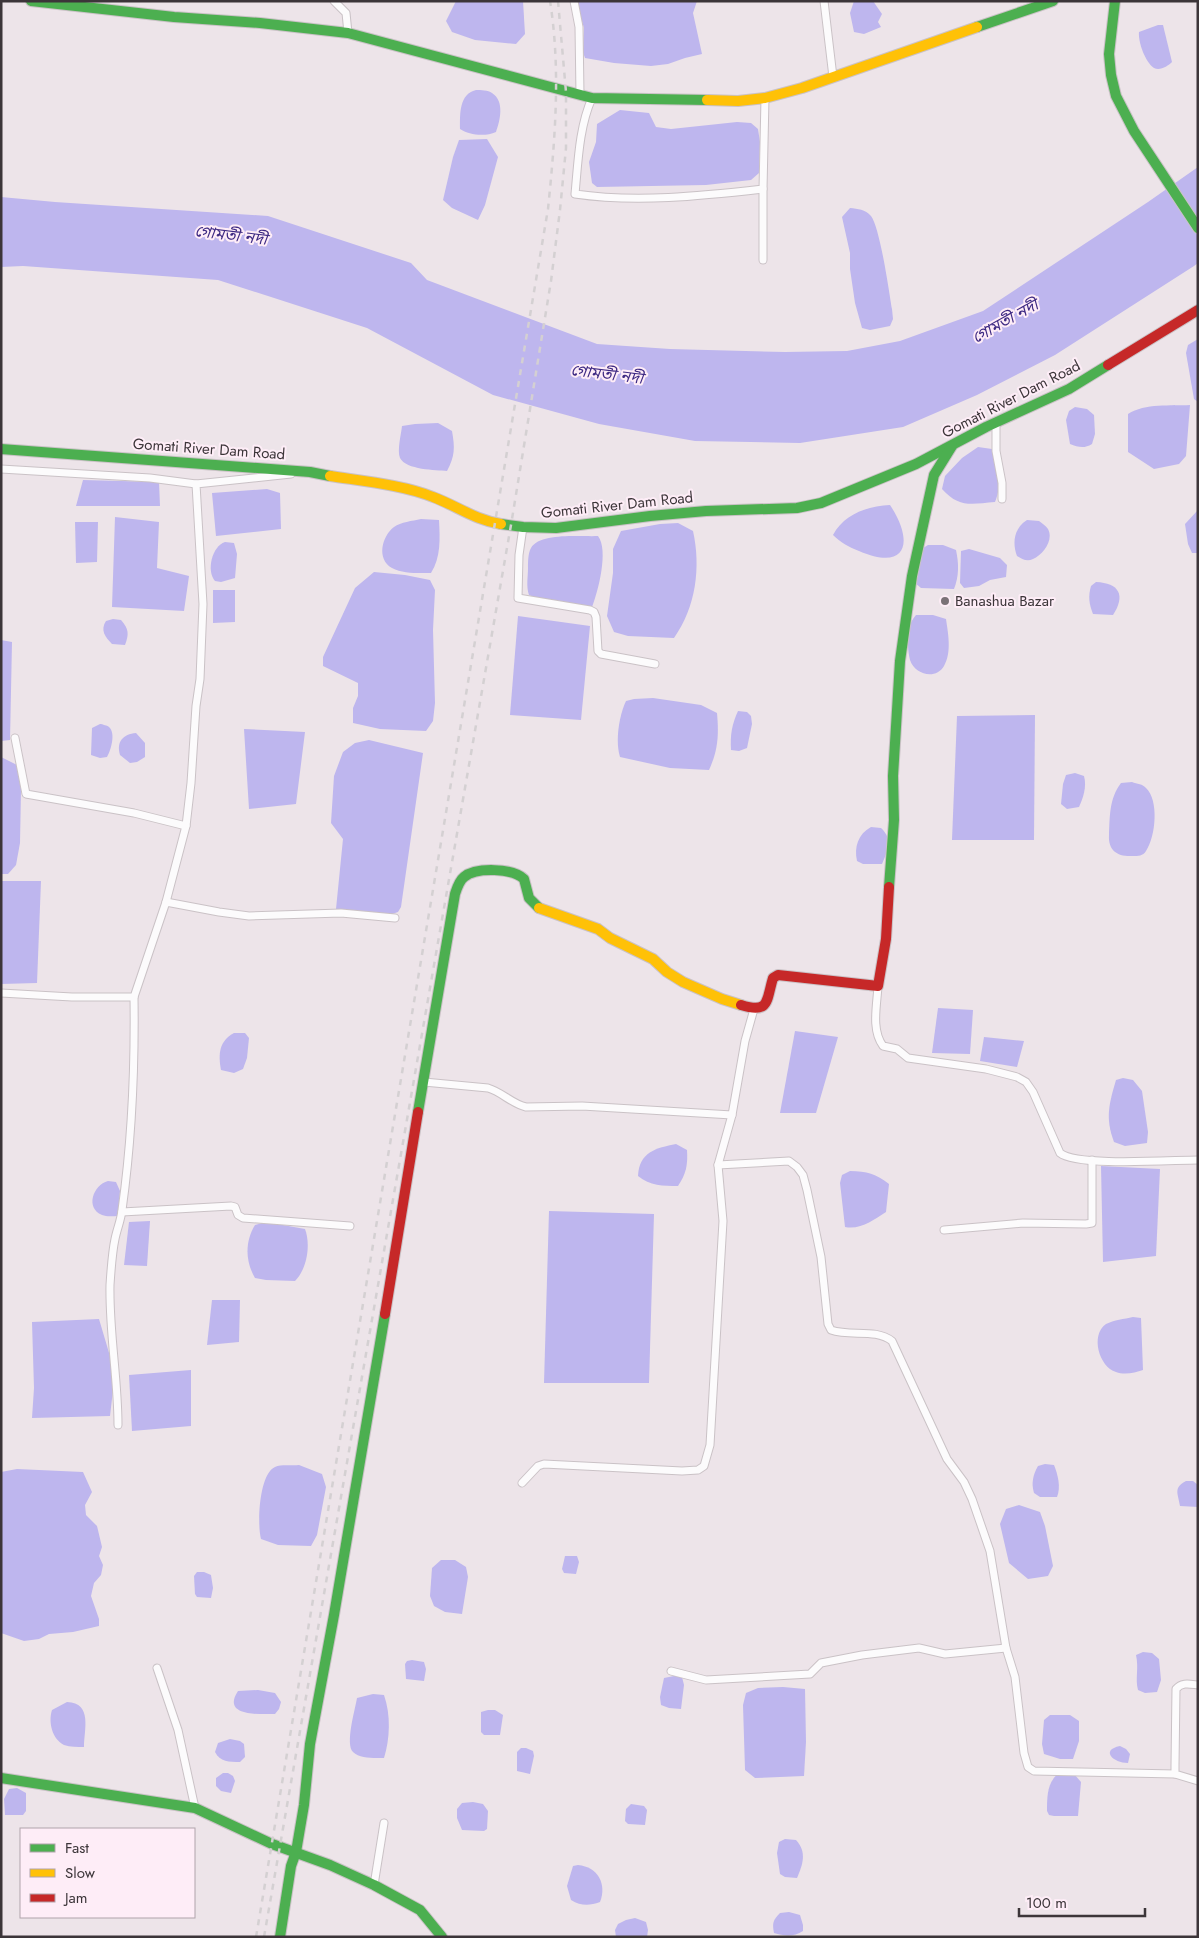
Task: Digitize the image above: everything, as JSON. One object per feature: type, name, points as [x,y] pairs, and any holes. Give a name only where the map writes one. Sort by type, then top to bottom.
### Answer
[{"type":"street","points":[[31,1],[174,17],[260,23],[348,34],[592,98],[738,101],[765,98],[833,77],[1053,1]]},
{"type":"street","points":[[334,1],[346,13],[348,34]]},
{"type":"street","points":[[574,1],[579,27],[580,95]]},
{"type":"street","points":[[824,1],[833,77]]},
{"type":"street","points":[[1115,1],[1110,28],[1110,66],[1117,98],[1130,125],[1198,228]]},
{"type":"street","points":[[592,98],[588,106],[580,143],[575,194],[622,198],[707,196],[763,189]]},
{"type":"street","points":[[763,260],[765,98]]},
{"type":"street","name":"Gomati River Dam Road","points":[[1,449],[310,472],[432,496],[484,521],[523,527],[556,528],[668,514],[797,508],[821,503],[916,464],[996,423],[1069,389],[1198,310]]},
{"type":"street","points":[[996,423],[996,451],[1002,483],[1002,499]]},
{"type":"street","points":[[952,446],[934,475],[912,576],[900,661],[893,776],[894,820],[886,938],[878,986],[876,1030],[878,1039],[883,1046],[897,1049],[908,1058],[986,1069],[1018,1077],[1026,1082],[1034,1092],[1060,1153],[1064,1157],[1131,1162],[1198,1160]]},
{"type":"street","points":[[1,469],[150,478],[196,484],[310,472]]},
{"type":"street","points":[[118,1425],[110,1284],[115,1241],[122,1212],[134,1052],[134,997],[166,902],[186,826],[200,679],[204,604],[196,484]]},
{"type":"street","points":[[523,527],[518,598],[590,610],[594,612],[596,617],[598,651],[601,654],[655,664]]},
{"type":"street","points":[[15,738],[26,794],[134,812],[186,826]]},
{"type":"street","points":[[280,1937],[291,1866],[296,1852],[304,1805],[310,1744],[336,1605],[455,894],[463,878],[471,872],[498,871],[520,874],[525,879],[527,893],[532,904],[541,909],[586,924],[654,960],[667,972],[684,982],[722,999],[754,1009],[765,1005],[773,978],[778,975],[878,986]]},
{"type":"street","points":[[166,902],[249,916],[340,913],[395,918]]},
{"type":"street","points":[[1,993],[72,998],[134,997]]},
{"type":"street","points":[[522,1483],[538,1466],[544,1464],[682,1471],[698,1470],[704,1466],[710,1445],[723,1221],[718,1164],[732,1115],[745,1041],[754,1009]]},
{"type":"street","points":[[424,1082],[488,1088],[495,1090],[520,1106],[526,1107],[582,1106],[732,1115]]},
{"type":"street","points":[[944,1230],[1023,1223],[1092,1223],[1092,1160]]},
{"type":"street","points":[[718,1164],[789,1161],[797,1166],[807,1190],[821,1256],[828,1324],[832,1330],[840,1333],[885,1336],[892,1342],[947,1459],[964,1482],[990,1551],[1006,1648],[1015,1677],[1024,1753],[1028,1767],[1034,1771],[1175,1774],[1198,1781]]},
{"type":"street","points":[[122,1212],[231,1206],[235,1207],[238,1215],[243,1218],[350,1226]]},
{"type":"street","points":[[671,1671],[706,1680],[802,1675],[812,1673],[816,1666],[821,1663],[862,1655],[919,1648],[936,1654],[945,1654],[1006,1648]]},
{"type":"street","points":[[157,1668],[178,1730],[195,1808]]},
{"type":"street","points":[[1175,1774],[1176,1689],[1180,1685],[1185,1684],[1198,1685]]},
{"type":"street","points":[[1,1778],[195,1808],[272,1844],[330,1865],[374,1885],[420,1910],[442,1937]]},
{"type":"street","points":[[374,1885],[384,1824]]},
{"type":"water","points":[[456,1],[523,1],[525,34],[516,44],[475,40],[452,32],[446,21]]},
{"type":"water","points":[[576,1],[697,1],[693,13],[702,54],[668,64],[651,66],[585,58],[583,52],[584,28]]},
{"type":"water","points":[[854,1],[873,1],[882,14],[878,22],[881,27],[864,34],[854,32],[850,13]]},
{"type":"water","points":[[1163,25],[1172,62],[1159,69],[1154,68],[1148,61],[1143,52],[1139,36],[1139,32]]},
{"type":"water","points":[[476,90],[490,92],[499,101],[500,117],[496,132],[477,135],[460,129],[463,100],[470,92]]},
{"type":"water","points":[[620,110],[649,113],[656,127],[671,129],[737,122],[751,123],[758,129],[760,142],[759,173],[751,180],[706,185],[597,187],[592,183],[589,162],[596,142],[597,124]]},
{"type":"water","points":[[487,139],[498,157],[485,205],[478,220],[452,208],[443,200],[459,140]]},
{"type":"water","name":"গোমতী নদী","points":[[1198,167],[1198,263],[1194,266],[1055,355],[977,395],[903,427],[800,443],[695,441],[599,424],[493,395],[367,328],[218,280],[23,266],[1,267],[1,197],[268,216],[411,263],[427,280],[597,344],[670,349],[785,352],[847,351],[900,341],[983,311]]},
{"type":"water","points":[[850,208],[861,210],[871,216],[878,233],[892,309],[893,319],[890,326],[870,330],[862,328],[855,303],[850,269],[850,253],[842,217]]},
{"type":"water","points":[[1198,339],[1198,402],[1194,399],[1186,353],[1188,345]]},
{"type":"water","points":[[1190,405],[1186,456],[1179,464],[1154,469],[1128,452],[1128,414],[1142,408]]},
{"type":"water","points":[[1075,407],[1087,409],[1094,415],[1095,434],[1092,444],[1086,447],[1070,444],[1066,420],[1069,411]]},
{"type":"water","points":[[438,423],[452,431],[454,452],[447,471],[422,469],[403,462],[399,451],[402,426]]},
{"type":"water","points":[[978,447],[992,449],[999,482],[995,502],[972,504],[960,502],[942,489],[945,476],[962,458]]},
{"type":"water","points":[[83,480],[159,482],[160,506],[76,506]]},
{"type":"water","points":[[267,489],[280,493],[281,529],[216,536],[212,493]]},
{"type":"water","points":[[890,505],[898,518],[904,541],[902,549],[897,555],[888,558],[875,557],[848,546],[833,535],[843,522],[857,512],[873,507]]},
{"type":"water","points":[[1198,510],[1198,553],[1192,553],[1188,544],[1185,524]]},
{"type":"water","points":[[115,517],[159,522],[157,568],[189,576],[184,611],[112,607]]},
{"type":"water","points":[[421,519],[439,520],[440,541],[437,561],[431,573],[406,572],[392,568],[387,564],[382,553],[386,536],[397,525]]},
{"type":"water","points":[[1027,520],[1039,521],[1047,528],[1050,538],[1044,551],[1037,557],[1029,560],[1017,556],[1015,546],[1017,531]]},
{"type":"water","points":[[75,522],[98,522],[97,562],[76,563]]},
{"type":"water","points":[[678,523],[693,531],[696,573],[692,600],[674,638],[628,636],[614,632],[607,616],[613,573],[613,549],[621,531],[660,524]]},
{"type":"water","points":[[598,536],[603,551],[603,561],[592,607],[539,599],[529,595],[527,585],[528,558],[531,548],[536,543],[552,537]]},
{"type":"water","points":[[225,542],[234,543],[237,554],[235,578],[221,582],[215,581],[211,571],[212,559],[220,544]]},
{"type":"water","points":[[928,545],[943,545],[956,550],[958,570],[954,589],[921,588],[915,583],[920,550]]},
{"type":"water","points":[[969,549],[1000,558],[1007,565],[1006,577],[990,580],[979,586],[964,588],[960,583],[961,551]]},
{"type":"water","points":[[374,572],[430,580],[435,590],[433,630],[435,703],[433,721],[426,731],[380,729],[353,723],[353,708],[358,696],[358,683],[323,666],[323,657],[355,588]]},
{"type":"water","points":[[1096,582],[1110,585],[1118,591],[1119,602],[1113,615],[1093,614],[1089,593],[1091,586]]},
{"type":"water","points":[[213,590],[235,590],[235,622],[213,623]]},
{"type":"water","points":[[916,615],[933,615],[946,619],[949,642],[948,655],[944,666],[936,673],[926,674],[921,672],[916,669],[910,660],[908,633],[911,622]]},
{"type":"water","points":[[518,616],[590,626],[581,720],[510,715]]},
{"type":"water","points":[[113,619],[121,620],[126,626],[128,635],[125,645],[112,644],[104,633],[104,624],[106,621]]},
{"type":"water","points":[[1,640],[12,642],[10,740],[1,741]]},
{"type":"water","points":[[653,698],[701,705],[717,713],[717,742],[709,770],[670,768],[620,757],[618,729],[626,701]]},
{"type":"water","points":[[738,711],[747,712],[751,716],[752,724],[747,748],[739,751],[731,750],[732,730]]},
{"type":"water","points":[[1035,715],[1034,840],[952,840],[957,716]]},
{"type":"water","points":[[100,724],[109,727],[112,737],[107,757],[100,758],[91,755],[92,728]]},
{"type":"water","points":[[244,729],[305,732],[296,804],[249,809]]},
{"type":"water","points":[[136,733],[145,743],[145,757],[137,762],[130,763],[120,755],[119,746],[124,737]]},
{"type":"water","points":[[369,740],[423,753],[401,907],[398,912],[389,915],[336,909],[343,839],[331,823],[334,776],[343,752],[355,743]]},
{"type":"water","points":[[1,757],[17,765],[21,789],[20,843],[16,865],[8,874],[1,874]]},
{"type":"water","points":[[1075,773],[1084,776],[1084,792],[1079,807],[1067,809],[1061,804],[1063,784],[1066,775]]},
{"type":"water","points":[[1132,782],[1146,788],[1150,794],[1153,801],[1155,818],[1152,837],[1146,851],[1140,855],[1128,856],[1119,854],[1112,849],[1109,841],[1110,821],[1112,801],[1117,789],[1121,783]]},
{"type":"water","points":[[871,827],[881,828],[887,836],[888,845],[882,864],[863,864],[857,861],[858,841],[863,833]]},
{"type":"water","points":[[1,881],[41,881],[37,983],[1,984]]},
{"type":"water","points":[[938,1008],[973,1010],[970,1054],[932,1053]]},
{"type":"water","points":[[795,1031],[838,1037],[816,1113],[780,1113]]},
{"type":"water","points":[[234,1033],[245,1033],[249,1038],[247,1058],[243,1069],[234,1073],[221,1070],[220,1053],[225,1040]]},
{"type":"water","points":[[984,1037],[1024,1041],[1017,1067],[980,1061]]},
{"type":"water","points":[[1123,1078],[1133,1080],[1142,1091],[1148,1132],[1147,1143],[1125,1146],[1114,1142],[1109,1118],[1110,1104],[1116,1080]]},
{"type":"water","points":[[676,1144],[687,1150],[686,1169],[678,1186],[652,1184],[638,1176],[639,1168],[645,1156],[662,1147]]},
{"type":"water","points":[[1101,1166],[1160,1169],[1156,1256],[1103,1262]]},
{"type":"water","points":[[850,1171],[871,1174],[889,1184],[886,1212],[867,1224],[851,1228],[845,1227],[840,1183],[842,1175]]},
{"type":"water","points":[[108,1181],[116,1182],[120,1191],[118,1216],[102,1215],[97,1212],[92,1202],[98,1187]]},
{"type":"water","points":[[549,1211],[654,1214],[649,1383],[544,1383]]},
{"type":"water","points":[[150,1221],[147,1266],[124,1265],[129,1222]]},
{"type":"water","points":[[266,1222],[305,1229],[308,1242],[307,1256],[302,1270],[295,1281],[255,1278],[249,1265],[249,1238],[255,1225]]},
{"type":"water","points":[[212,1300],[240,1300],[239,1342],[207,1345]]},
{"type":"water","points":[[1133,1317],[1141,1318],[1143,1370],[1119,1373],[1110,1369],[1101,1358],[1098,1335],[1106,1324]]},
{"type":"water","points":[[99,1319],[115,1373],[110,1416],[32,1418],[34,1388],[32,1322]]},
{"type":"water","points":[[191,1370],[191,1426],[132,1431],[129,1375]]},
{"type":"water","points":[[1045,1464],[1054,1465],[1059,1485],[1057,1497],[1040,1497],[1034,1493],[1033,1482],[1035,1473],[1038,1466]]},
{"type":"water","points":[[299,1465],[322,1474],[326,1487],[317,1535],[311,1546],[278,1545],[261,1539],[259,1522],[260,1500],[262,1489],[270,1471],[275,1467]]},
{"type":"water","points":[[17,1469],[83,1472],[92,1492],[85,1505],[86,1515],[97,1526],[102,1547],[99,1556],[103,1565],[101,1575],[94,1583],[91,1596],[99,1619],[99,1626],[73,1632],[49,1634],[39,1639],[24,1641],[1,1633],[1,1472]]},
{"type":"water","points":[[1186,1481],[1193,1481],[1198,1485],[1198,1507],[1180,1506],[1178,1489]]},
{"type":"water","points":[[1019,1505],[1040,1512],[1045,1526],[1053,1566],[1048,1576],[1028,1579],[1009,1563],[1000,1524],[1006,1509]]},
{"type":"water","points":[[565,1556],[577,1556],[579,1562],[576,1574],[564,1573],[562,1569]]},
{"type":"water","points":[[441,1560],[455,1560],[466,1567],[468,1577],[462,1614],[445,1612],[434,1606],[430,1596],[432,1568]]},
{"type":"water","points":[[197,1572],[211,1575],[213,1588],[211,1598],[197,1597],[195,1594],[194,1576]]},
{"type":"water","points":[[1143,1652],[1152,1653],[1159,1659],[1161,1680],[1157,1692],[1145,1693],[1138,1690],[1136,1655]]},
{"type":"water","points":[[407,1661],[424,1662],[426,1669],[424,1681],[406,1679],[405,1664]]},
{"type":"water","points":[[682,1677],[684,1685],[681,1709],[661,1705],[660,1697],[664,1678]]},
{"type":"water","points":[[783,1687],[805,1689],[806,1742],[804,1776],[755,1778],[745,1770],[743,1705],[746,1693],[758,1688]]},
{"type":"water","points":[[258,1690],[275,1693],[281,1702],[275,1714],[252,1714],[238,1710],[235,1706],[234,1699],[238,1691]]},
{"type":"water","points":[[373,1694],[384,1695],[388,1711],[388,1743],[384,1758],[359,1756],[351,1748],[350,1735],[357,1698]]},
{"type":"water","points":[[67,1702],[81,1707],[84,1712],[84,1747],[64,1745],[56,1739],[52,1730],[52,1710]]},
{"type":"water","points":[[495,1710],[503,1715],[500,1735],[484,1735],[481,1732],[481,1712]]},
{"type":"water","points":[[1050,1715],[1070,1715],[1079,1721],[1079,1741],[1073,1759],[1060,1759],[1044,1754],[1042,1744],[1044,1720]]},
{"type":"water","points":[[230,1739],[244,1744],[245,1757],[240,1762],[222,1760],[215,1752],[218,1743]]},
{"type":"water","points":[[1120,1746],[1130,1754],[1128,1763],[1118,1761],[1111,1756],[1111,1750]]},
{"type":"water","points":[[521,1748],[533,1751],[534,1756],[530,1774],[517,1771],[517,1752]]},
{"type":"water","points":[[223,1773],[233,1776],[235,1781],[231,1793],[221,1791],[216,1786],[216,1778]]},
{"type":"water","points":[[1059,1773],[1074,1774],[1081,1782],[1078,1816],[1054,1816],[1049,1815],[1047,1811],[1050,1785]]},
{"type":"water","points":[[17,1788],[26,1793],[26,1811],[23,1815],[5,1815],[4,1799],[9,1789]]},
{"type":"water","points":[[473,1802],[483,1804],[488,1811],[487,1829],[484,1831],[462,1830],[457,1818],[457,1809],[462,1803]]},
{"type":"water","points":[[631,1804],[644,1806],[647,1810],[645,1825],[628,1824],[625,1821],[626,1809]]},
{"type":"water","points":[[785,1839],[796,1840],[802,1849],[803,1858],[797,1878],[785,1877],[780,1874],[777,1853],[779,1842]]},
{"type":"water","points":[[578,1865],[591,1869],[599,1878],[602,1889],[600,1902],[585,1905],[571,1900],[567,1886],[573,1866]]},
{"type":"water","points":[[789,1912],[800,1915],[803,1931],[789,1935],[774,1933],[773,1924],[776,1918],[780,1913]]},
{"type":"water","points":[[635,1918],[646,1922],[647,1937],[616,1937],[615,1930],[618,1924]]},
{"type":"railway","points":[[256,1937],[548,209],[556,105],[555,53],[550,1]]},
{"type":"railway","points":[[264,1937],[511,525],[551,281],[566,148],[566,92],[558,1]]},
{"type":"traffic: fast","points":[[31,1],[174,17],[260,23],[348,33],[592,98],[707,100]]},
{"type":"traffic: fast","points":[[977,27],[1053,1]]},
{"type":"traffic: fast","points":[[1115,1],[1109,54],[1116,96],[1134,131],[1198,228]]},
{"type":"traffic: fast","points":[[501,524],[556,528],[650,516],[706,511],[797,508],[821,503],[916,464],[986,427],[1069,389],[1108,365]]},
{"type":"traffic: fast","points":[[889,887],[894,820],[893,776],[900,661],[912,576],[934,475],[952,446]]},
{"type":"traffic: fast","points":[[1,449],[310,472],[330,476]]},
{"type":"traffic: fast","points":[[418,1112],[455,894],[459,883],[464,877],[485,870],[503,871],[519,875],[524,879],[529,898],[539,908]]},
{"type":"traffic: fast","points":[[280,1937],[291,1866],[296,1852],[304,1805],[310,1744],[385,1314]]},
{"type":"traffic: fast","points":[[1,1778],[195,1808],[272,1844],[330,1865],[374,1885],[420,1910],[442,1937]]},
{"type":"traffic: slow","points":[[707,100],[738,101],[765,98],[802,88],[977,27]]},
{"type":"traffic: slow","points":[[330,476],[409,489],[433,497],[474,516],[501,524]]},
{"type":"traffic: slow","points":[[539,908],[598,929],[610,938],[653,959],[667,972],[683,982],[741,1005]]},
{"type":"traffic: jam","points":[[1108,365],[1198,310]]},
{"type":"traffic: jam","points":[[741,1005],[757,1008],[765,1004],[773,978],[778,975],[878,986],[886,939],[889,887]]},
{"type":"traffic: jam","points":[[385,1314],[418,1112]]},
{"type":"place","name":"Banashua Bazar","points":[[945,601]]}]
